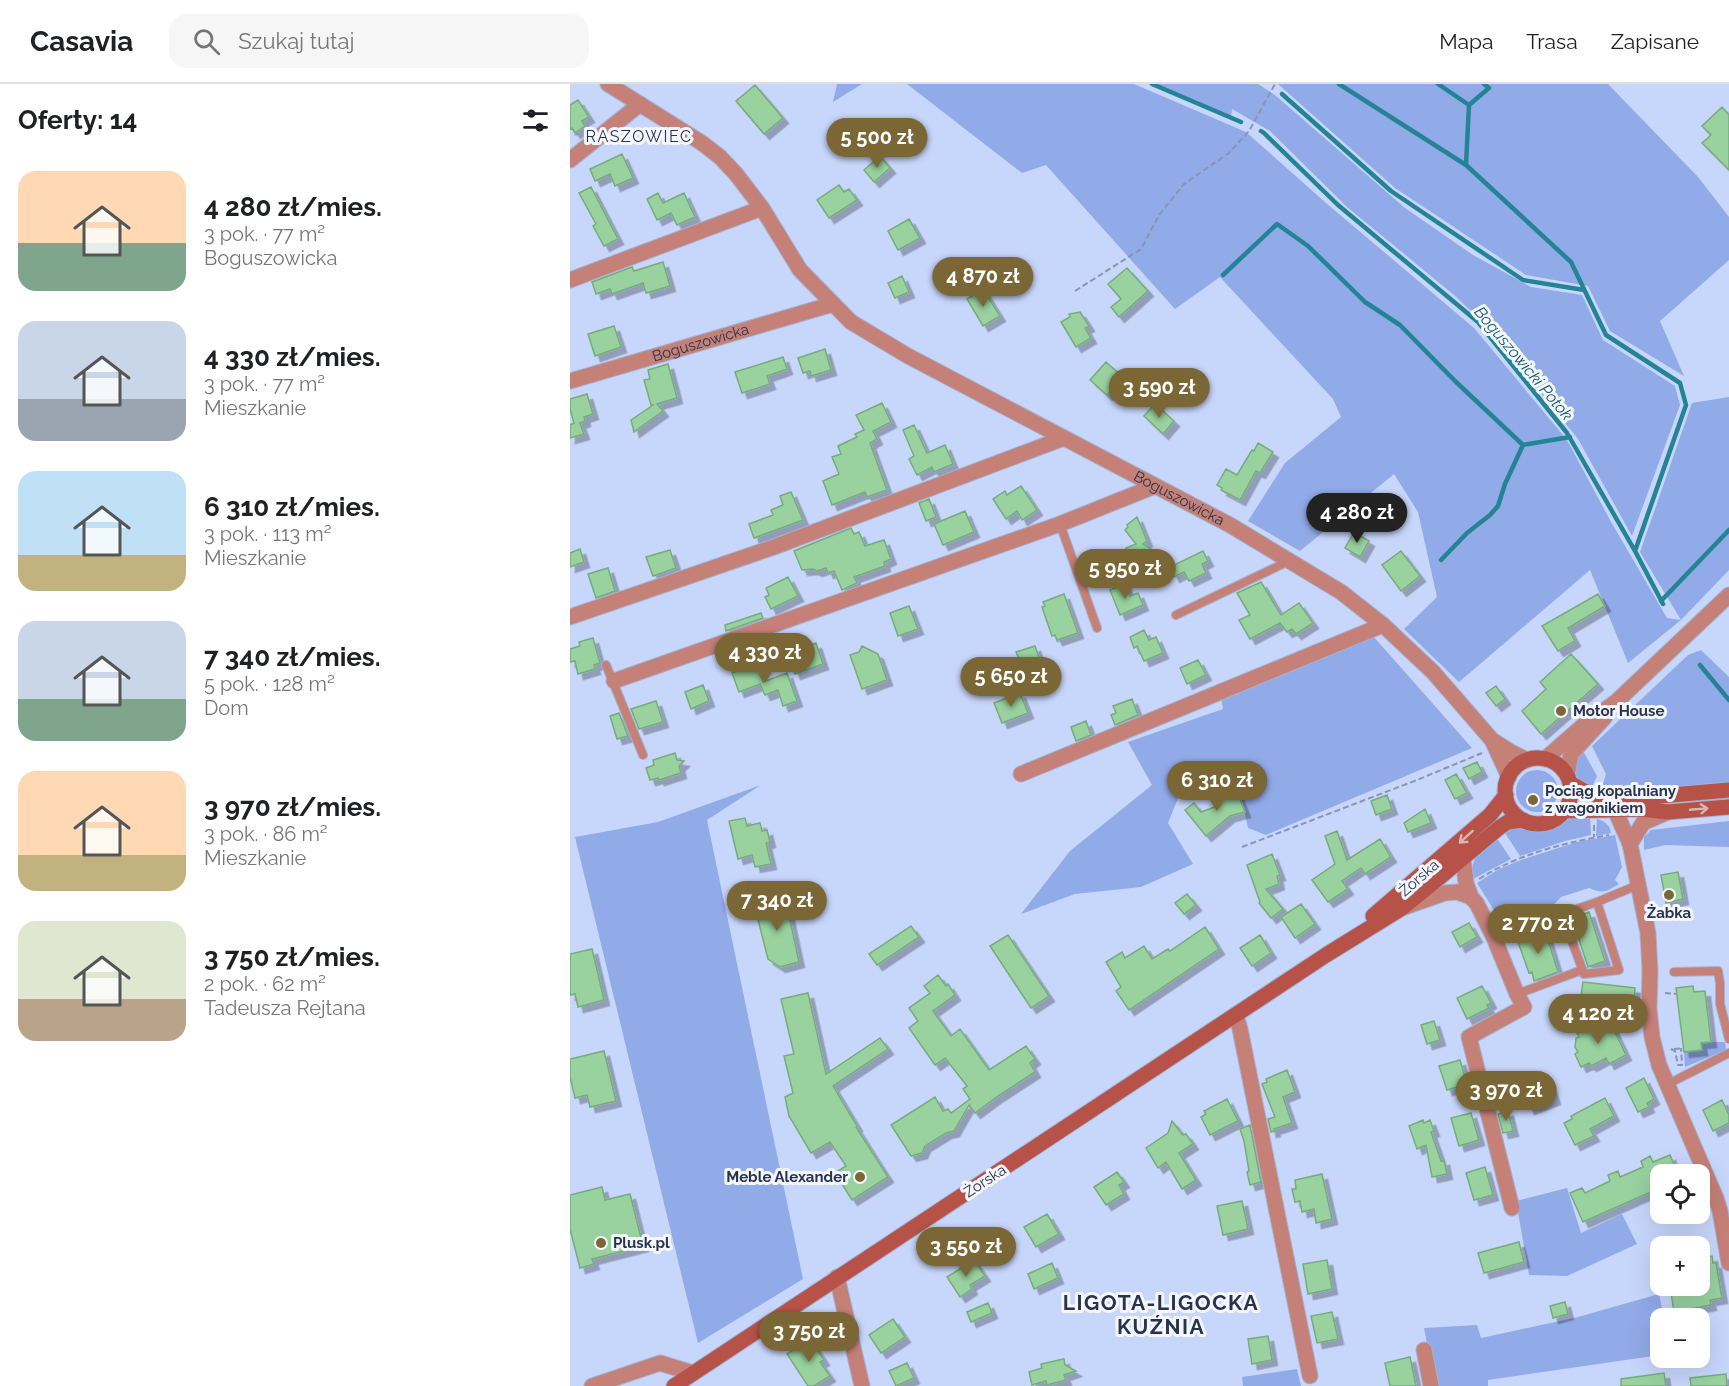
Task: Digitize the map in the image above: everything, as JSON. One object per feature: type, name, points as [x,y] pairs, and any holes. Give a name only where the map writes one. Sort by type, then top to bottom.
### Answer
[{"type":"main road","points":[[1568,779],[1571,794],[1569,801],[1556,818],[1547,822],[1533,823],[1523,820],[1510,808],[1506,795],[1509,777],[1517,766],[1527,760],[1545,759],[1557,764],[1568,779],[1592,794],[1607,797],[1648,797],[1729,790]]},
{"type":"main road","name":"Żorska","points":[[1326,955],[1465,838],[1494,811],[1506,795]]},
{"type":"main road","points":[[1564,810],[1640,809],[1668,812],[1729,807]]},
{"type":"main road","name":"Żorska","points":[[674,1386],[1326,955],[1402,908],[1504,824],[1523,820]]},
{"type":"street","name":"Boguszowicka","points":[[608,84],[702,143],[720,157],[762,208],[800,270],[851,322],[908,356],[1230,525],[1341,592],[1383,625],[1433,672],[1492,740],[1509,777]]},
{"type":"street","points":[[570,160],[640,104]]},
{"type":"street","points":[[570,280],[762,208]]},
{"type":"street","name":"Boguszowicka","points":[[570,381],[833,304]]},
{"type":"street","points":[[570,617],[774,547],[1064,438]]},
{"type":"street","points":[[614,681],[1060,524],[1155,486]]},
{"type":"street","points":[[1568,779],[1571,754],[1617,701],[1729,595]]},
{"type":"street","points":[[1021,774],[1383,625]]},
{"type":"street","points":[[1545,759],[1584,725],[1617,701]]},
{"type":"street","name":"Boguszowicka","points":[[1492,740],[1527,760]]},
{"type":"street","points":[[1615,810],[1630,844],[1648,933],[1649,1009],[1652,1037],[1659,1065],[1716,1198],[1729,1263]]},
{"type":"street","points":[[1630,844],[1643,823],[1668,812]]},
{"type":"street","name":"Żorska","points":[[1463,858],[1466,883],[1473,889],[1477,904],[1517,994]]},
{"type":"street","name":"Żorska","points":[[1402,908],[1445,893],[1473,889]]},
{"type":"street","points":[[1512,1208],[1468,1036],[1524,1007],[1517,994]]},
{"type":"street","points":[[1236,1015],[1243,1040],[1310,1376]]},
{"type":"street","points":[[837,1277],[862,1386]]},
{"type":"street","points":[[1424,1350],[1431,1386]]},
{"type":"street","points":[[592,1386],[660,1363],[693,1373]]},
{"type":"lane","points":[[1060,524],[1097,628]]},
{"type":"lane","points":[[1176,615],[1289,561]]},
{"type":"lane","points":[[606,664],[643,755]]},
{"type":"lane","points":[[1494,938],[1638,885]]},
{"type":"lane","points":[[1562,914],[1584,974],[1619,970],[1597,902]]},
{"type":"lane","points":[[1517,994],[1582,970]]},
{"type":"lane","points":[[1674,972],[1718,971],[1719,1004],[1729,1039]]},
{"type":"lane","points":[[1668,1084],[1729,1053]]},
{"type":"path","points":[[1075,291],[1141,249],[1159,215],[1184,184],[1229,153],[1249,130],[1275,84]]},
{"type":"path","points":[[1242,847],[1480,754],[1492,740]]},
{"type":"path","points":[[1594,816],[1594,837]]},
{"type":"path","points":[[1473,889],[1507,863],[1574,842],[1617,833]]},
{"type":"path","points":[[1668,993],[1677,994]]},
{"type":"path","points":[[1682,1048],[1682,1065],[1678,1065],[1676,1051],[1672,1049],[1682,1048]]},
{"type":"shaded area","points":[[837,84],[862,84],[833,102]]},
{"type":"shaded area","points":[[907,84],[1134,84],[1246,132],[1474,328],[1567,440],[1667,618],[1681,620],[1628,663],[1590,570],[1459,682],[1404,629],[1437,597],[1418,512],[1394,474],[1300,551],[1248,521],[1285,463],[1341,417],[1333,399],[1220,277],[1175,309],[1046,165],[1022,173]]},
{"type":"shaded area","points":[[1152,84],[1258,84],[1275,95],[1405,208],[1473,255],[1531,287],[1582,295],[1603,340],[1675,386],[1680,405],[1632,536],[1578,439],[1489,328],[1454,295],[1347,207],[1270,131],[1232,109],[1231,118]]},
{"type":"shaded area","points":[[1278,84],[1608,84],[1698,177],[1729,217],[1729,260],[1660,321],[1684,376],[1610,331],[1588,286],[1526,275],[1395,188]]},
{"type":"shaded area","points":[[1729,397],[1729,570],[1681,620],[1640,552],[1692,403]]},
{"type":"shaded area","points":[[1373,636],[1472,748],[1266,835],[1248,828],[1238,782],[1225,773],[1180,793],[1168,823],[1193,864],[1141,887],[1075,894],[1021,914],[1070,851],[1152,785],[1128,742],[1223,709],[1221,698]]},
{"type":"shaded area","points":[[1701,650],[1729,677],[1729,782],[1678,788],[1601,791],[1606,774],[1592,746],[1688,655]]},
{"type":"shaded area","points":[[1582,749],[1597,776],[1591,789],[1574,773],[1576,757]]},
{"type":"shaded area","points":[[1537,770],[1545,771],[1552,776],[1557,783],[1557,799],[1552,806],[1545,811],[1537,812],[1529,811],[1522,806],[1517,799],[1516,791],[1517,783],[1522,776],[1529,771]]},
{"type":"shaded area","points":[[761,785],[707,820],[803,1279],[698,1343],[575,837],[658,822]]},
{"type":"shaded area","points":[[1590,815],[1591,835],[1520,856],[1503,830],[1515,825],[1535,830],[1545,829],[1556,826],[1571,816]]},
{"type":"shaded area","points":[[1597,819],[1606,823],[1611,833],[1596,836]]},
{"type":"shaded area","points":[[1729,821],[1729,847],[1665,845],[1644,850],[1644,837],[1651,830]]},
{"type":"shaded area","points":[[1615,835],[1622,867],[1615,880],[1619,884],[1607,890],[1598,891],[1589,888],[1561,897],[1545,911],[1542,907],[1505,919],[1499,918],[1477,883],[1499,869],[1521,860],[1577,842]]},
{"type":"shaded area","points":[[1496,837],[1511,859],[1473,879],[1473,866],[1477,855]]},
{"type":"shaded area","points":[[1725,1042],[1726,1050],[1685,1067],[1684,1052],[1701,1043]]},
{"type":"shaded area","points":[[1567,1188],[1581,1233],[1622,1214],[1637,1244],[1567,1276],[1529,1275],[1516,1201]]},
{"type":"shaded area","points":[[1652,1296],[1659,1296],[1662,1308],[1650,1308],[1650,1356],[1488,1380],[1488,1386],[1435,1386],[1424,1328],[1477,1325],[1481,1338],[1578,1317]]},
{"type":"shaded area","points":[[1297,1369],[1301,1386],[1243,1386],[1242,1377]]},
{"type":"building","points":[[755,85],[783,118],[764,134],[736,101]]},
{"type":"building","points":[[578,100],[589,117],[582,121],[585,126],[575,133],[572,128],[570,129],[570,105]]},
{"type":"building","points":[[1722,107],[1729,115],[1729,170],[1702,143],[1711,135],[1702,126]]},
{"type":"building","points":[[622,154],[633,178],[615,186],[610,174],[595,181],[590,169]]},
{"type":"building","points":[[880,156],[890,168],[874,182],[864,170]]},
{"type":"building","points":[[839,185],[844,192],[849,189],[857,200],[829,218],[817,200]]},
{"type":"building","points":[[591,187],[618,239],[604,246],[593,226],[596,224],[579,193]]},
{"type":"building","points":[[658,193],[663,203],[684,193],[695,217],[677,225],[671,213],[657,220],[647,199]]},
{"type":"building","points":[[909,219],[920,238],[898,250],[888,231]]},
{"type":"building","points":[[663,262],[670,286],[646,293],[643,283],[612,294],[610,289],[596,294],[592,282],[632,267],[634,271]]},
{"type":"building","points":[[1127,268],[1148,291],[1119,317],[1111,307],[1121,299],[1108,284]]},
{"type":"building","points":[[902,276],[909,292],[895,298],[888,283]]},
{"type":"building","points":[[983,289],[1000,316],[983,326],[967,299]]},
{"type":"building","points":[[1080,312],[1089,326],[1085,328],[1091,338],[1076,347],[1061,322],[1070,317],[1069,314]]},
{"type":"building","points":[[614,326],[621,347],[595,356],[588,334]]},
{"type":"building","points":[[825,349],[831,370],[811,376],[810,371],[803,373],[798,358]]},
{"type":"building","points":[[783,357],[787,369],[767,376],[770,384],[742,393],[735,372]]},
{"type":"building","points":[[1106,362],[1123,377],[1107,395],[1090,380]]},
{"type":"building","points":[[668,364],[677,398],[657,404],[663,411],[634,432],[631,420],[653,405],[651,405],[644,380],[650,379],[648,370]]},
{"type":"building","points":[[587,394],[593,414],[584,417],[585,421],[580,423],[584,434],[570,438],[570,425],[574,423],[570,399]]},
{"type":"building","points":[[882,403],[891,422],[873,431],[877,439],[870,443],[887,490],[867,497],[865,492],[832,505],[823,481],[839,474],[832,457],[841,454],[838,446],[857,437],[855,434],[864,430],[856,415]]},
{"type":"building","points":[[1155,404],[1174,421],[1163,434],[1144,416]]},
{"type":"building","points":[[914,425],[927,453],[945,445],[953,464],[934,472],[932,467],[917,475],[909,459],[914,456],[903,430]]},
{"type":"building","points":[[1258,443],[1273,452],[1260,473],[1256,471],[1240,500],[1221,490],[1222,488],[1217,485],[1226,469],[1237,475]]},
{"type":"building","points":[[1021,486],[1037,510],[1022,520],[1017,511],[1006,519],[993,499],[1005,491],[1007,495]]},
{"type":"building","points":[[791,492],[803,520],[754,538],[749,524],[773,515],[771,510],[783,505],[780,496]]},
{"type":"building","points":[[929,499],[936,517],[926,521],[919,503]]},
{"type":"building","points":[[965,511],[974,532],[943,545],[934,524]]},
{"type":"building","points":[[1137,517],[1147,541],[1143,544],[1151,549],[1156,562],[1132,572],[1124,552],[1127,551],[1126,548],[1136,544],[1125,530],[1127,525]]},
{"type":"building","points":[[851,528],[854,534],[859,532],[865,546],[884,540],[891,559],[884,562],[885,566],[854,577],[857,583],[842,590],[834,571],[828,573],[826,568],[817,571],[802,570],[794,551]]},
{"type":"building","points":[[1354,532],[1369,541],[1360,557],[1345,548]]},
{"type":"building","points":[[580,549],[584,562],[570,567],[570,553]]},
{"type":"building","points":[[670,550],[676,568],[653,576],[646,557]]},
{"type":"building","points":[[1203,551],[1208,561],[1202,564],[1206,573],[1189,581],[1184,572],[1174,577],[1170,567]]},
{"type":"building","points":[[1401,551],[1420,576],[1401,591],[1382,565]]},
{"type":"building","points":[[608,568],[615,591],[596,598],[588,574]]},
{"type":"building","points":[[788,577],[798,596],[771,609],[765,597],[769,595],[766,588]]},
{"type":"building","points":[[1261,582],[1281,615],[1299,603],[1313,623],[1296,634],[1292,629],[1287,632],[1280,623],[1250,639],[1239,620],[1250,615],[1237,593]]},
{"type":"building","points":[[1125,584],[1130,596],[1138,593],[1143,605],[1120,615],[1110,590]]},
{"type":"building","points":[[1064,594],[1078,633],[1057,640],[1055,635],[1052,636],[1042,607],[1045,606],[1043,602]]},
{"type":"building","points":[[1598,594],[1605,606],[1568,628],[1575,641],[1558,651],[1542,626]]},
{"type":"building","points":[[909,606],[918,629],[898,636],[890,613]]},
{"type":"building","points":[[761,613],[763,618],[726,631],[725,625]]},
{"type":"building","points":[[1144,630],[1149,640],[1156,637],[1163,653],[1144,661],[1137,646],[1134,648],[1130,637]]},
{"type":"building","points":[[593,638],[600,663],[594,665],[595,669],[578,674],[575,661],[570,662],[570,649],[580,646],[579,642]]},
{"type":"building","points":[[816,643],[823,664],[795,674],[788,653]]},
{"type":"building","points":[[862,646],[878,654],[887,680],[862,689],[850,655],[859,652]]},
{"type":"building","points":[[1035,646],[1039,657],[1021,664],[1016,652]]},
{"type":"building","points":[[1571,654],[1598,684],[1541,734],[1522,711],[1546,689],[1540,682]]},
{"type":"building","points":[[1198,660],[1206,675],[1187,684],[1180,668]]},
{"type":"building","points":[[756,664],[763,682],[787,673],[797,701],[783,706],[778,690],[765,695],[760,684],[739,692],[732,673]]},
{"type":"building","points":[[703,685],[709,701],[691,709],[685,692]]},
{"type":"building","points":[[1496,686],[1505,699],[1496,706],[1486,693]]},
{"type":"building","points":[[1020,693],[1028,713],[1002,723],[994,703]]},
{"type":"building","points":[[1132,699],[1138,715],[1115,725],[1111,715],[1116,713],[1113,706]]},
{"type":"building","points":[[656,701],[663,722],[639,729],[631,709]]},
{"type":"building","points":[[619,713],[628,736],[617,739],[610,716]]},
{"type":"building","points":[[1086,721],[1091,735],[1076,741],[1071,727]]},
{"type":"building","points":[[675,753],[677,760],[684,761],[679,766],[681,773],[659,780],[658,778],[650,780],[646,768],[654,765],[653,760]]},
{"type":"building","points":[[1477,762],[1482,772],[1469,779],[1463,768]]},
{"type":"building","points":[[1456,774],[1467,793],[1455,799],[1445,780]]},
{"type":"building","points":[[1236,789],[1245,812],[1230,816],[1206,836],[1185,810],[1194,803],[1201,812],[1220,805],[1217,797]]},
{"type":"building","points":[[1387,795],[1392,809],[1376,815],[1371,801]]},
{"type":"building","points":[[1425,809],[1431,823],[1408,832],[1404,823]]},
{"type":"building","points":[[745,818],[747,826],[760,823],[762,831],[767,830],[770,842],[766,843],[771,864],[755,867],[752,855],[738,859],[729,821]]},
{"type":"building","points":[[1337,831],[1347,860],[1380,839],[1391,857],[1365,874],[1361,868],[1342,881],[1348,889],[1328,902],[1312,880],[1335,864],[1325,836]]},
{"type":"building","points":[[1272,854],[1280,875],[1277,876],[1279,884],[1266,889],[1283,909],[1271,918],[1259,903],[1247,865]]},
{"type":"building","points":[[1678,872],[1683,899],[1666,903],[1661,875]]},
{"type":"building","points":[[1187,894],[1196,905],[1184,914],[1175,903]]},
{"type":"building","points":[[785,897],[799,962],[780,967],[768,959],[754,904]]},
{"type":"building","points":[[1301,904],[1315,924],[1295,938],[1281,917]]},
{"type":"building","points":[[1589,912],[1605,961],[1588,967],[1572,918]]},
{"type":"building","points":[[1469,923],[1477,937],[1460,947],[1452,932]]},
{"type":"building","points":[[911,926],[919,937],[877,965],[869,954]]},
{"type":"building","points":[[1205,927],[1219,949],[1129,1010],[1116,991],[1121,987],[1106,962],[1122,952],[1125,958],[1144,946],[1152,959],[1168,949],[1170,951]]},
{"type":"building","points":[[1545,930],[1558,972],[1534,981],[1517,939]]},
{"type":"building","points":[[1008,935],[1049,996],[1031,1008],[990,946]]},
{"type":"building","points":[[1260,935],[1271,953],[1252,966],[1240,948]]},
{"type":"building","points":[[592,949],[604,1000],[578,1007],[575,994],[570,995],[570,954]]},
{"type":"building","points":[[938,975],[955,995],[933,1011],[951,1036],[960,1029],[989,1070],[1026,1046],[1035,1059],[1030,1063],[1035,1072],[975,1113],[969,1105],[954,1131],[946,1133],[925,1146],[922,1153],[911,1156],[891,1125],[935,1097],[943,1111],[948,1109],[951,1113],[970,1099],[963,1089],[967,1086],[945,1058],[935,1065],[909,1028],[918,1021],[909,1008],[930,993],[924,986]]},
{"type":"building","points":[[1583,982],[1635,988],[1634,1002],[1581,996]]},
{"type":"building","points":[[1482,986],[1491,1003],[1487,1005],[1489,1008],[1467,1019],[1457,998]]},
{"type":"building","points":[[1693,986],[1694,992],[1705,991],[1711,1042],[1701,1043],[1702,1050],[1684,1052],[1676,988]]},
{"type":"building","points":[[808,993],[826,1074],[880,1038],[888,1049],[833,1086],[888,1177],[852,1200],[835,1173],[846,1166],[830,1142],[811,1153],[789,1116],[785,1097],[793,1093],[784,1056],[794,1054],[781,999]]},
{"type":"building","points":[[1434,1021],[1440,1040],[1427,1044],[1421,1025]]},
{"type":"building","points":[[1587,1024],[1589,1028],[1595,1025],[1597,1029],[1605,1024],[1607,1029],[1612,1026],[1626,1055],[1609,1064],[1606,1058],[1591,1066],[1589,1063],[1581,1067],[1575,1054],[1578,1052],[1575,1047],[1576,1038],[1579,1037],[1575,1030]]},
{"type":"building","points":[[604,1051],[616,1101],[590,1107],[587,1095],[575,1098],[570,1077],[570,1059]]},
{"type":"building","points":[[1460,1060],[1467,1084],[1447,1090],[1439,1066]]},
{"type":"building","points":[[1287,1070],[1295,1092],[1283,1097],[1292,1123],[1271,1132],[1268,1119],[1275,1117],[1262,1084],[1267,1082],[1266,1079]]},
{"type":"building","points":[[1644,1078],[1654,1099],[1647,1103],[1649,1107],[1638,1112],[1626,1088]]},
{"type":"building","points":[[1548,1079],[1555,1099],[1529,1109],[1522,1089]]},
{"type":"building","points":[[1605,1098],[1614,1116],[1590,1129],[1594,1136],[1575,1145],[1564,1123],[1572,1119],[1571,1116]]},
{"type":"building","points":[[1227,1099],[1238,1121],[1210,1135],[1201,1117],[1206,1114],[1204,1111]]},
{"type":"building","points":[[1722,1100],[1729,1115],[1729,1123],[1713,1131],[1703,1110]]},
{"type":"building","points":[[1508,1111],[1513,1131],[1503,1133],[1498,1114]]},
{"type":"building","points":[[1471,1113],[1479,1140],[1459,1146],[1451,1118]]},
{"type":"building","points":[[1423,1120],[1424,1123],[1430,1120],[1434,1131],[1431,1132],[1441,1161],[1444,1160],[1447,1174],[1432,1177],[1426,1145],[1417,1149],[1409,1126]]},
{"type":"building","points":[[1172,1121],[1193,1144],[1179,1153],[1196,1180],[1182,1189],[1166,1162],[1158,1168],[1146,1148],[1168,1133]]},
{"type":"building","points":[[1250,1125],[1261,1182],[1250,1185],[1244,1141],[1240,1129]]},
{"type":"building","points":[[1670,1155],[1674,1164],[1650,1164],[1650,1192],[1583,1222],[1570,1193],[1582,1188],[1585,1193],[1610,1181],[1608,1175],[1618,1171],[1620,1177],[1643,1167],[1641,1161],[1650,1156],[1653,1162]]},
{"type":"building","points":[[1485,1167],[1493,1195],[1474,1200],[1466,1173]]},
{"type":"building","points":[[1117,1172],[1124,1182],[1119,1185],[1124,1194],[1106,1205],[1094,1187]]},
{"type":"building","points":[[1322,1174],[1332,1219],[1316,1223],[1314,1209],[1302,1212],[1300,1201],[1295,1202],[1292,1189],[1296,1189],[1295,1180]]},
{"type":"building","points":[[602,1187],[605,1200],[630,1194],[643,1246],[592,1259],[594,1264],[580,1268],[570,1229],[570,1195]]},
{"type":"building","points":[[1242,1201],[1248,1229],[1223,1235],[1217,1206]]},
{"type":"building","points":[[1047,1214],[1059,1234],[1036,1247],[1024,1227]]},
{"type":"building","points":[[1519,1242],[1524,1262],[1484,1273],[1478,1253]]},
{"type":"building","points":[[1710,1256],[1712,1256],[1713,1263],[1716,1263],[1722,1298],[1710,1300],[1711,1305],[1673,1308],[1672,1296],[1710,1296]]},
{"type":"building","points":[[974,1260],[985,1276],[970,1285],[972,1289],[960,1297],[947,1277]]},
{"type":"building","points":[[1327,1260],[1332,1289],[1308,1294],[1303,1264]]},
{"type":"building","points":[[1052,1263],[1058,1278],[1034,1289],[1028,1274]]},
{"type":"building","points":[[1565,1302],[1568,1314],[1553,1318],[1550,1306]]},
{"type":"building","points":[[988,1303],[992,1313],[971,1322],[967,1312]]},
{"type":"building","points":[[1332,1312],[1338,1339],[1317,1343],[1311,1316]]},
{"type":"building","points":[[893,1319],[905,1337],[881,1353],[869,1335]]},
{"type":"building","points":[[1268,1336],[1272,1360],[1252,1364],[1248,1339]]},
{"type":"building","points":[[810,1339],[824,1360],[820,1362],[830,1376],[814,1386],[808,1386],[787,1354]]},
{"type":"building","points":[[1410,1357],[1416,1386],[1390,1386],[1385,1363]]},
{"type":"building","points":[[1064,1359],[1065,1365],[1076,1371],[1064,1375],[1066,1380],[1047,1385],[1046,1381],[1032,1385],[1029,1372],[1042,1368],[1041,1364]]},
{"type":"building","points":[[907,1363],[914,1378],[896,1386],[889,1371]]},
{"type":"building","points":[[1664,1373],[1666,1386],[1621,1386],[1621,1379]]},
{"type":"building","points":[[1726,1374],[1727,1386],[1691,1386],[1690,1378]]},
{"type":"waterway","name":"Boguszowicki Potok","points":[[1152,84],[1241,122]]},
{"type":"waterway","points":[[1339,84],[1466,165]]},
{"type":"waterway","points":[[1438,84],[1469,105]]},
{"type":"waterway","points":[[1484,84],[1489,88],[1469,105],[1466,165],[1571,262],[1606,335],[1680,383],[1686,405],[1635,551]]},
{"type":"waterway","points":[[1282,94],[1391,191],[1523,280],[1584,290]]},
{"type":"waterway","name":"Boguszowicki Potok","points":[[1261,131],[1338,205],[1478,322],[1567,433],[1663,604]]},
{"type":"waterway","points":[[1223,275],[1277,224],[1308,246],[1365,302],[1400,325],[1523,445],[1570,437]]},
{"type":"waterway","points":[[1441,560],[1498,506],[1505,484],[1523,445]]},
{"type":"waterway","points":[[1661,601],[1729,530]]},
{"type":"waterway","name":"Boguszowicki Potok","points":[[1700,665],[1729,700]]},
{"type":"place","name":"Motor House","points":[[1561,711]]},
{"type":"place","name":"Pociąg kopalniany z wagonikiem","points":[[1533,800]]},
{"type":"place","name":"Żabka","points":[[1669,895]]},
{"type":"place","name":"Meble Alexander","points":[[860,1177]]},
{"type":"place","name":"Plusk.pl","points":[[601,1243]]},
{"type":"district","name":"RASZOWIEC","points":[[639,136]]},
{"type":"district","name":"LIGOTA-LIGOCKA KUŹNIA","points":[[1161,1315]]}]
